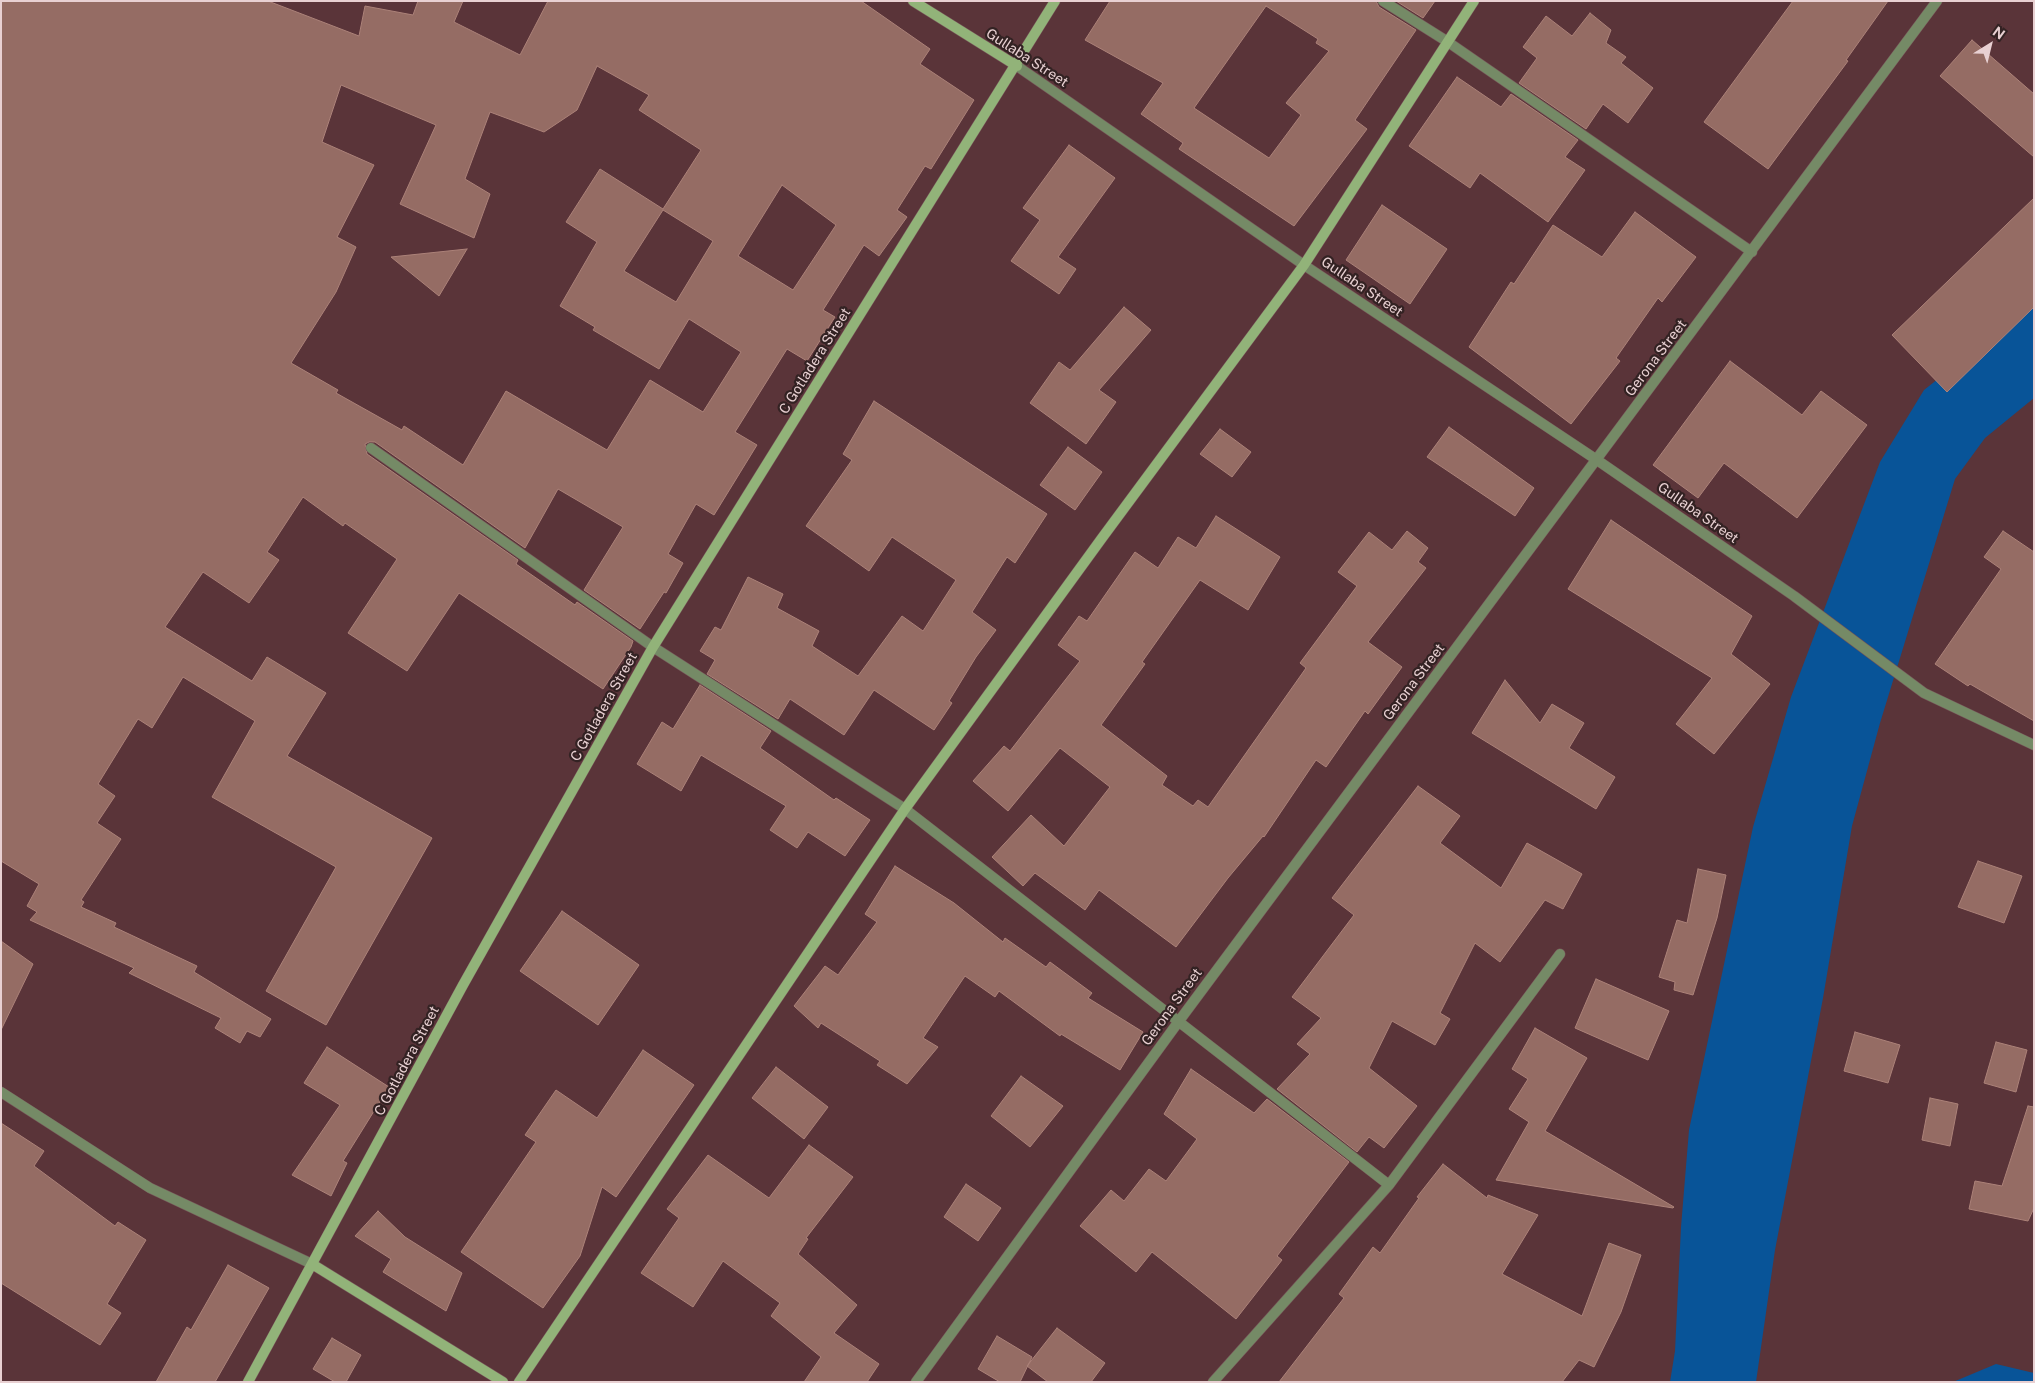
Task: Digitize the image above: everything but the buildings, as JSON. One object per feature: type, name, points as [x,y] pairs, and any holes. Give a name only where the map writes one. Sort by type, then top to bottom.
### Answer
[{"type":"street","name":"Gullaba Street","points":[[914,1],[1016,66],[1304,265],[1597,460],[1794,596],[1924,693],[2034,745]]},
{"type":"street","name":"C Gotladera Street","points":[[248,1382],[463,985],[653,647],[1055,1]]},
{"type":"street","points":[[1383,1],[1448,42],[1752,252]]},
{"type":"street","points":[[518,1382],[905,809],[1304,265],[1474,1]]},
{"type":"street","name":"Gerona Street","points":[[916,1382],[1179,1021],[1937,1]]},
{"type":"street","points":[[371,448],[653,647],[905,809],[1389,1185]]},
{"type":"street","points":[[1213,1382],[1389,1185],[1560,954]]},
{"type":"street","points":[[1,1092],[150,1188],[312,1264],[503,1382]]},
{"type":"water","points":[[2034,303],[2034,398],[1985,438],[1955,479],[1880,723],[1852,826],[1823,998],[1775,1250],[1756,1382],[1670,1382],[1675,1351],[1681,1227],[1689,1130],[1753,827],[1791,697],[1880,462],[1924,390]]},
{"type":"water","points":[[1996,1364],[2034,1373],[2034,1382],[1953,1382]]}]
